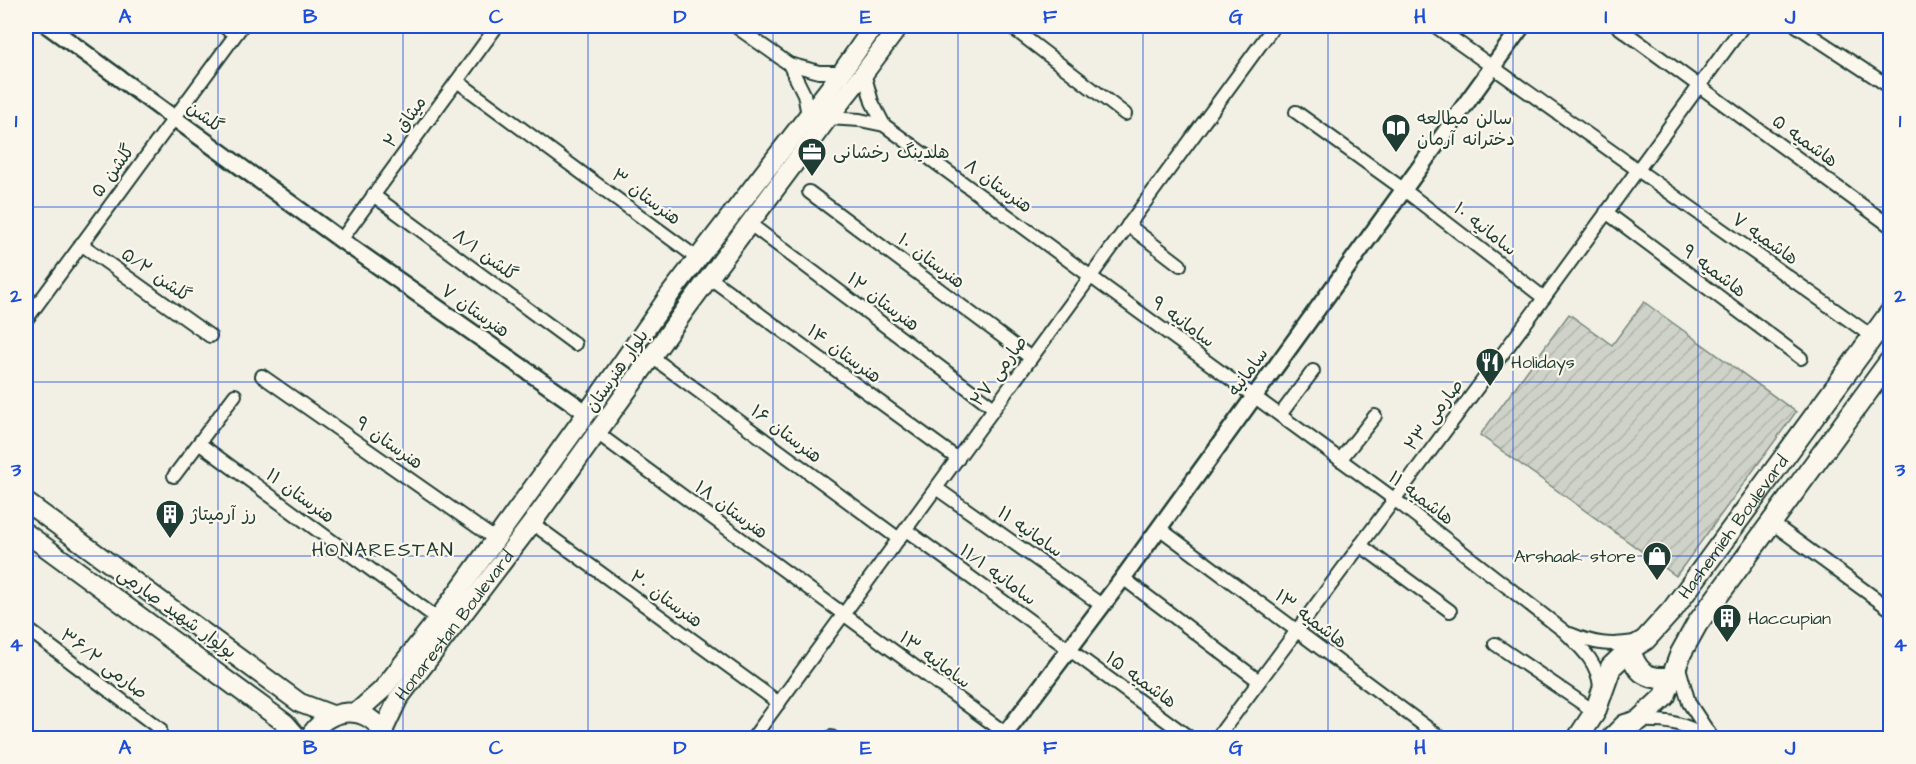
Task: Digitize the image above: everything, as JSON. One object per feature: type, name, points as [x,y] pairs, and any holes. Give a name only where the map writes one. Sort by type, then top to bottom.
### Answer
[{"type":"main road","name":"بلوار هنرستان","points":[[356,713],[382,690],[438,619],[671,293],[842,72],[874,26]]},
{"type":"main road","name":"بلوار هنرستان","points":[[532,523],[688,306],[899,26]]},
{"type":"main road","points":[[671,293],[688,306]]},
{"type":"main road","name":"Hashemieh Boulevard","points":[[1578,738],[1598,702],[1611,667],[1673,609],[1890,313]]},
{"type":"main road","name":"Hashemieh Boulevard","points":[[1612,738],[1625,725],[1638,721],[1665,696],[1698,624],[1890,361]]},
{"type":"main road","name":"بولوار شهید صارمی","points":[[26,502],[300,703],[332,715]]},
{"type":"main road","name":"Honarestan Boulevard","points":[[385,735],[398,699],[532,523]]},
{"type":"main road","name":"بولوار شهید صارمی","points":[[26,533],[285,723],[298,738]]},
{"type":"main road","points":[[1638,644],[1633,660],[1639,670],[1649,677],[1661,679],[1675,670]]},
{"type":"main road","points":[[309,738],[323,721],[332,715],[344,712],[366,717],[376,723],[385,735]]},
{"type":"street","name":"گلشن","points":[[48,26],[341,240]]},
{"type":"street","points":[[223,26],[238,30]]},
{"type":"street","name":"میثاق ۲","points":[[341,240],[497,26]]},
{"type":"street","points":[[735,26],[789,64],[819,72],[842,72]]},
{"type":"street","points":[[1010,26],[1125,114]]},
{"type":"street","name":"صارمی ۲۷","points":[[753,738],[1274,26]]},
{"type":"street","name":"هاشمیه ۷","points":[[1435,26],[1873,337]]},
{"type":"street","name":"سامانیه","points":[[1007,737],[1522,26]]},
{"type":"street","name":"هاشمیه ۵","points":[[1617,26],[1889,225]]},
{"type":"street","name":"صارمی ۲۳","points":[[1216,738],[1544,298],[1743,26]]},
{"type":"street","points":[[1797,26],[1890,87]]},
{"type":"street","name":"گلشن ۵","points":[[26,320],[238,30]]},
{"type":"street","points":[[789,64],[804,94],[808,115]]},
{"type":"street","name":"هنرستان ۸","points":[[864,74],[872,102],[884,125]]},
{"type":"street","name":"هنرستان ۳","points":[[457,81],[697,258]]},
{"type":"street","name":"سامانیه ۱۰","points":[[1296,112],[1403,189],[1544,298]]},
{"type":"street","name":"هنرستان ۸","points":[[828,118],[860,120],[884,125],[1091,276]]},
{"type":"street","name":"هنرستان ۱۰","points":[[809,192],[1031,358]]},
{"type":"street","name":"گلشن ۸/۱","points":[[373,195],[575,344]]},
{"type":"street","name":"هاشمیه ۹","points":[[1606,212],[1801,358]]},
{"type":"street","name":"هنرستان ۱۲","points":[[750,224],[994,408]]},
{"type":"street","points":[[1128,225],[1180,265]]},
{"type":"street","name":"هنرستان ۷","points":[[341,240],[587,413]]},
{"type":"street","name":"گلشن ۵/۲","points":[[81,244],[210,336]]},
{"type":"street","name":"سامانیه ۹","points":[[1091,276],[1255,397]]},
{"type":"street","name":"هنرستان ۱۴","points":[[710,278],[957,459]]},
{"type":"street","name":"هنرستان ۱۶","points":[[652,357],[902,535]]},
{"type":"street","points":[[1280,415],[1313,372]]},
{"type":"street","name":"هنرستان ۹","points":[[261,376],[495,539]]},
{"type":"street","points":[[174,476],[235,395]]},
{"type":"street","name":"هاشمیه ۱۱","points":[[1255,397],[1394,499],[1564,631]]},
{"type":"street","points":[[1341,460],[1375,416]]},
{"type":"street","name":"هنرستان ۱۸","points":[[597,433],[843,615]]},
{"type":"street","name":"هنرستان ۱۱","points":[[200,444],[438,619]]},
{"type":"street","name":"سامانیه ۱۱","points":[[936,488],[1102,606]]},
{"type":"street","name":"هنرستان ۲۰","points":[[532,523],[779,703]]},
{"type":"street","points":[[1772,523],[1890,609]]},
{"type":"street","name":"هاشمیه ۱۳","points":[[1160,528],[1442,738]]},
{"type":"street","name":"سامانیه ۱۱/۱","points":[[902,535],[1069,650]]},
{"type":"street","points":[[1359,545],[1450,611]]},
{"type":"street","points":[[1123,578],[1259,681]]},
{"type":"street","name":"سامانیه ۱۳","points":[[843,615],[1007,737]]},
{"type":"street","name":"صارمی ۳۶/۲","points":[[26,628],[160,729]]},
{"type":"street","points":[[1564,631],[1590,642],[1617,645],[1638,644]]},
{"type":"street","points":[[1495,644],[1598,702],[1599,676],[1591,658],[1564,631]]},
{"type":"street","name":"هاشمیه ۱۵","points":[[1069,650],[1190,738]]},
{"type":"street","points":[[1675,670],[1689,703],[1712,738]]},
{"type":"street","points":[[1638,721],[1664,720],[1689,727],[1712,738]]},
{"type":"shaded area","points":[[1644,302],[1796,412],[1676,576],[1480,435],[1569,314],[1612,345]]},
{"type":"place","name":"سالن مطالعه دخترانه آرمان","points":[[1396,154]]},
{"type":"place","name":"هلدینگ رخشانی","points":[[812,178]]},
{"type":"place","name":"Holidays","points":[[1490,388]]},
{"type":"place","name":"رز آرمیتاژ","points":[[170,540]]},
{"type":"place","name":"Arshaak store","points":[[1657,582]]},
{"type":"place","name":"Haccupian","points":[[1727,644]]},
{"type":"district","name":"HONARESTAN","points":[[383,550]]}]
